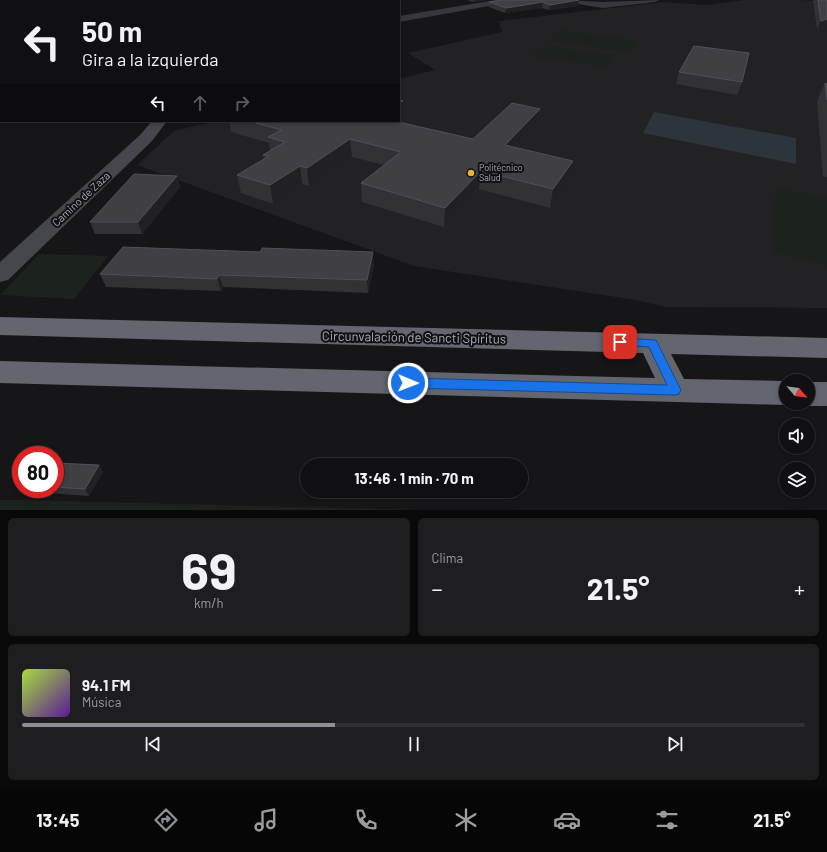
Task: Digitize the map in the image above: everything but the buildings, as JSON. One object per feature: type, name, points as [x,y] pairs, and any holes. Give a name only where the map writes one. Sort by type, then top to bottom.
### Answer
[{"type":"highway","name":"Circunvalación de Sancti Spíritus","points":[[0,326],[827,348]]},
{"type":"highway","points":[[652,343],[675,390]]},
{"type":"highway","points":[[0,372],[779,393]]},
{"type":"highway","points":[[815,394],[827,394]]},
{"type":"street","points":[[400,19],[511,0]]},
{"type":"street","points":[[565,0],[591,5],[633,3],[655,0]]},
{"type":"street","name":"Camino de Zaza","points":[[0,275],[146,138],[159,122]]},
{"type":"shaded area","points":[[743,0],[801,0],[827,2],[827,308],[665,307],[636,300],[414,266],[137,165],[174,131],[211,122],[400,122],[400,79],[435,70],[408,53],[502,32],[499,21],[663,2],[707,5]]},
{"type":"shaded area","points":[[561,30],[638,41],[629,52],[548,40]]},
{"type":"shaded area","points":[[543,46],[617,56],[608,67],[531,56]]},
{"type":"shaded area","points":[[654,112],[796,138],[796,164],[643,133]]},
{"type":"shaded area","points":[[775,187],[827,198],[827,266],[774,252]]},
{"type":"shaded area","points":[[39,254],[108,256],[74,299],[0,295]]},
{"type":"shaded area","points":[[0,500],[20,500],[418,510],[0,510]]},
{"type":"place","name":"Politécnico Salud","points":[[471,173]]},
{"type":"route","points":[[408,383],[675,390],[652,343],[620,342]]}]
